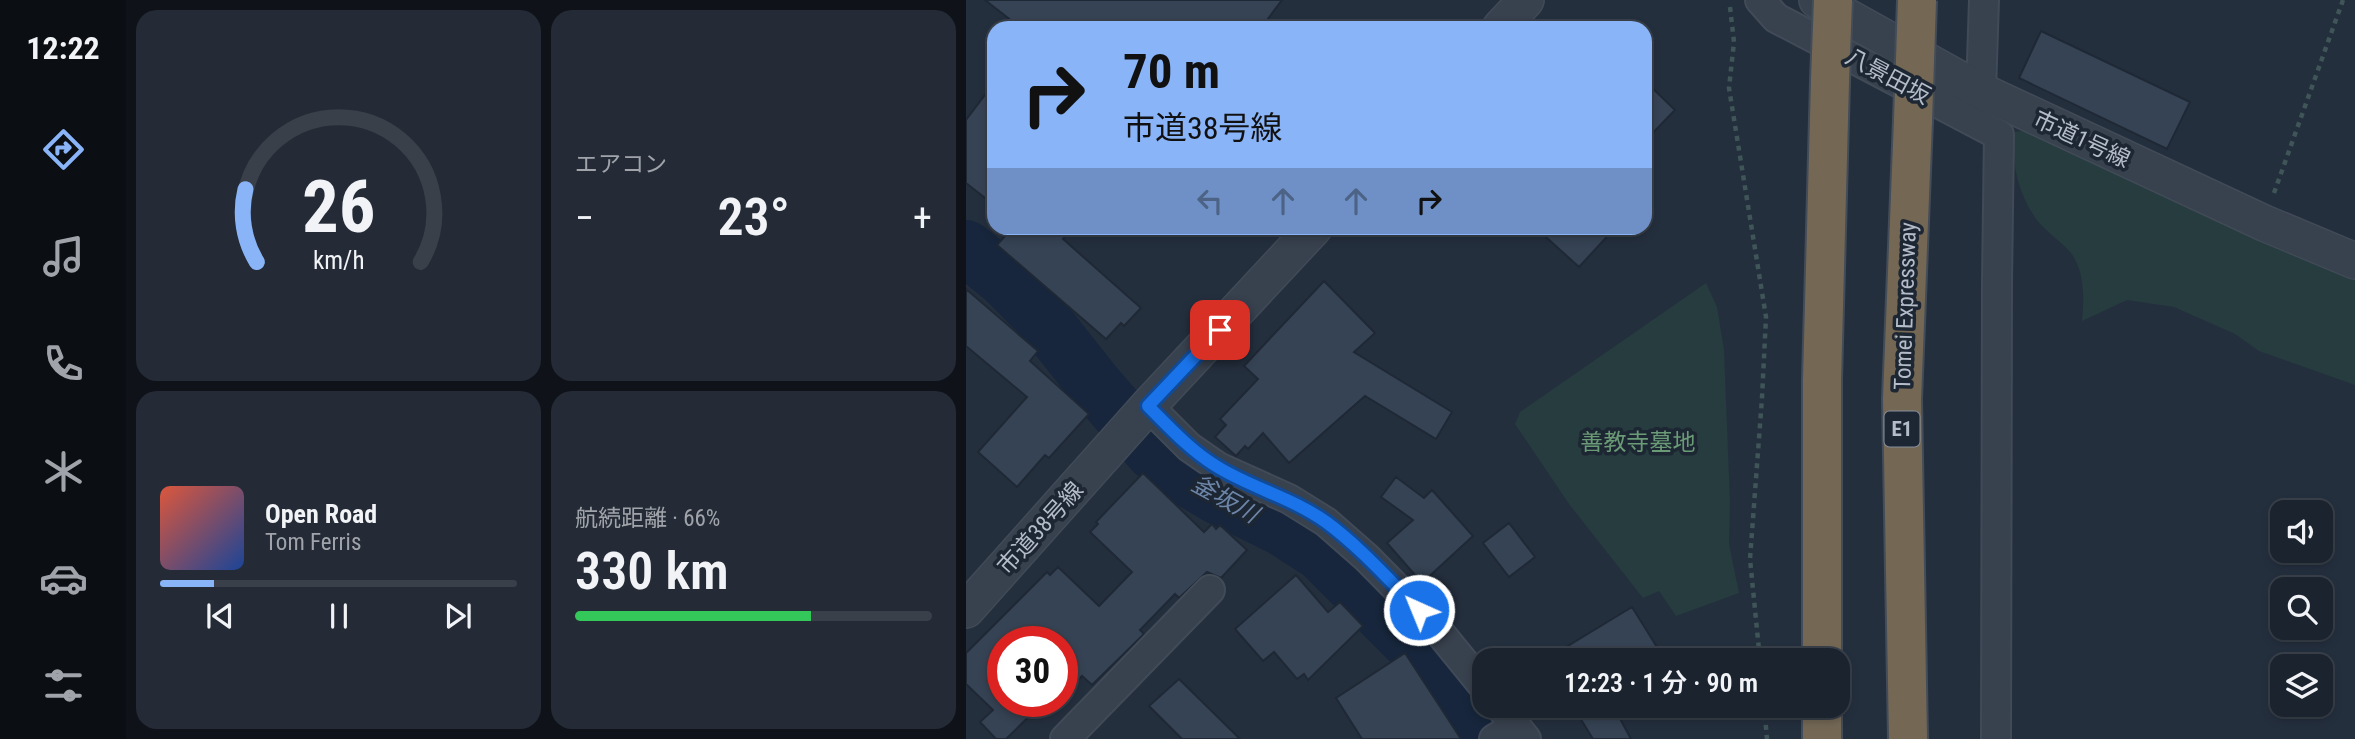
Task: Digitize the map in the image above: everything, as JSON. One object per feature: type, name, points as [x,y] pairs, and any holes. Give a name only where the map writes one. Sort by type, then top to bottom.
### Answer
[{"type":"highway","points":[[1822,648],[1822,380],[1833,0]]},
{"type":"highway","name":"Tomei Expressway","points":[[1908,739],[1902,399],[1917,0]]},
{"type":"highway","points":[[1822,718],[1822,739]]},
{"type":"street","points":[[1506,21],[1526,0]]},
{"type":"street","name":"市道1号線","points":[[1817,0],[1981,92],[2264,223],[2355,261]]},
{"type":"street","points":[[1981,92],[1984,0]]},
{"type":"street","name":"八景田坂","points":[[1768,9],[1999,135],[1996,295],[1996,739]]},
{"type":"street","points":[[1308,235],[1145,411],[1218,467],[1289,499],[1326,522],[1367,558],[1436,628],[1472,672]]},
{"type":"street","name":"市道38号線","points":[[966,610],[1145,411]]},
{"type":"street","points":[[1065,739],[1210,590]]},
{"type":"path","points":[[1729,0],[1734,42],[1729,88],[1766,317],[1750,559],[1759,648]]},
{"type":"path","points":[[2264,223],[2343,0]]},
{"type":"path","points":[[1765,718],[1767,739]]},
{"type":"green space","points":[[2036,129],[2355,260],[2355,385],[2259,351],[2235,334],[2174,307],[2127,300],[2082,321],[2082,286],[2076,260],[2036,219],[2024,198],[2017,177],[2014,132]]},
{"type":"green space","name":"善教寺墓地","points":[[1706,283],[1717,307],[1724,350],[1729,544],[1739,593],[1676,616],[1659,591],[1643,598],[1569,504],[1515,424],[1520,412]]},
{"type":"building","points":[[985,0],[1282,0],[1266,21],[1012,21]]},
{"type":"building","points":[[2041,31],[2190,102],[2167,149],[2019,78]]},
{"type":"building","points":[[1652,88],[1675,110],[1652,134]]},
{"type":"building","points":[[987,92],[987,200],[966,183],[966,120]]},
{"type":"building","points":[[1006,235],[1067,235],[1063,239],[1141,308],[1124,326],[1121,323],[1106,339],[997,245]]},
{"type":"building","points":[[1544,235],[1609,235],[1579,267]]},
{"type":"building","points":[[1324,281],[1375,333],[1354,352],[1452,412],[1436,439],[1365,396],[1289,463],[1263,433],[1248,449],[1245,446],[1236,456],[1215,437],[1226,425],[1220,419],[1258,379],[1244,366]]},
{"type":"building","points":[[966,289],[1038,351],[1030,361],[1089,414],[1049,458],[1045,455],[1017,487],[978,452],[1027,397],[966,346]]},
{"type":"building","points":[[1143,473],[1204,532],[1212,524],[1216,529],[1220,525],[1247,550],[1221,578],[1207,572],[1179,598],[1175,594],[1140,630],[1144,634],[1092,685],[1082,676],[1078,678],[1078,626],[993,626],[1047,572],[1050,575],[1058,567],[1099,606],[1132,572],[1090,532],[1098,524],[1096,522]]},
{"type":"building","points":[[1396,477],[1424,498],[1432,490],[1473,536],[1422,583],[1387,543],[1413,520],[1381,497]]},
{"type":"building","points":[[1509,523],[1535,557],[1509,577],[1483,543]]},
{"type":"building","points":[[1296,575],[1328,612],[1340,602],[1363,626],[1308,680],[1304,674],[1297,679],[1274,652],[1263,661],[1235,629]]},
{"type":"building","points":[[1632,607],[1658,648],[1565,648]]},
{"type":"building","points":[[987,632],[987,704],[966,684],[966,653]]},
{"type":"building","points":[[1405,653],[1461,739],[1362,739],[1336,698]]},
{"type":"building","points":[[1179,679],[1240,739],[1182,739],[1149,706]]},
{"type":"building","points":[[987,716],[1029,717],[1006,739],[996,739],[980,722]]},
{"type":"building","points":[[1580,718],[1620,718],[1631,739],[1593,739]]},
{"type":"waterway","name":"釜坂川","points":[[966,248],[1003,278],[1038,313],[1094,384],[1154,453],[1180,474],[1217,496],[1282,528],[1321,553],[1424,656],[1492,739]]},
{"type":"route","points":[[1220,330],[1148,406],[1189,447],[1218,467],[1289,499],[1326,522],[1419,610]]}]
